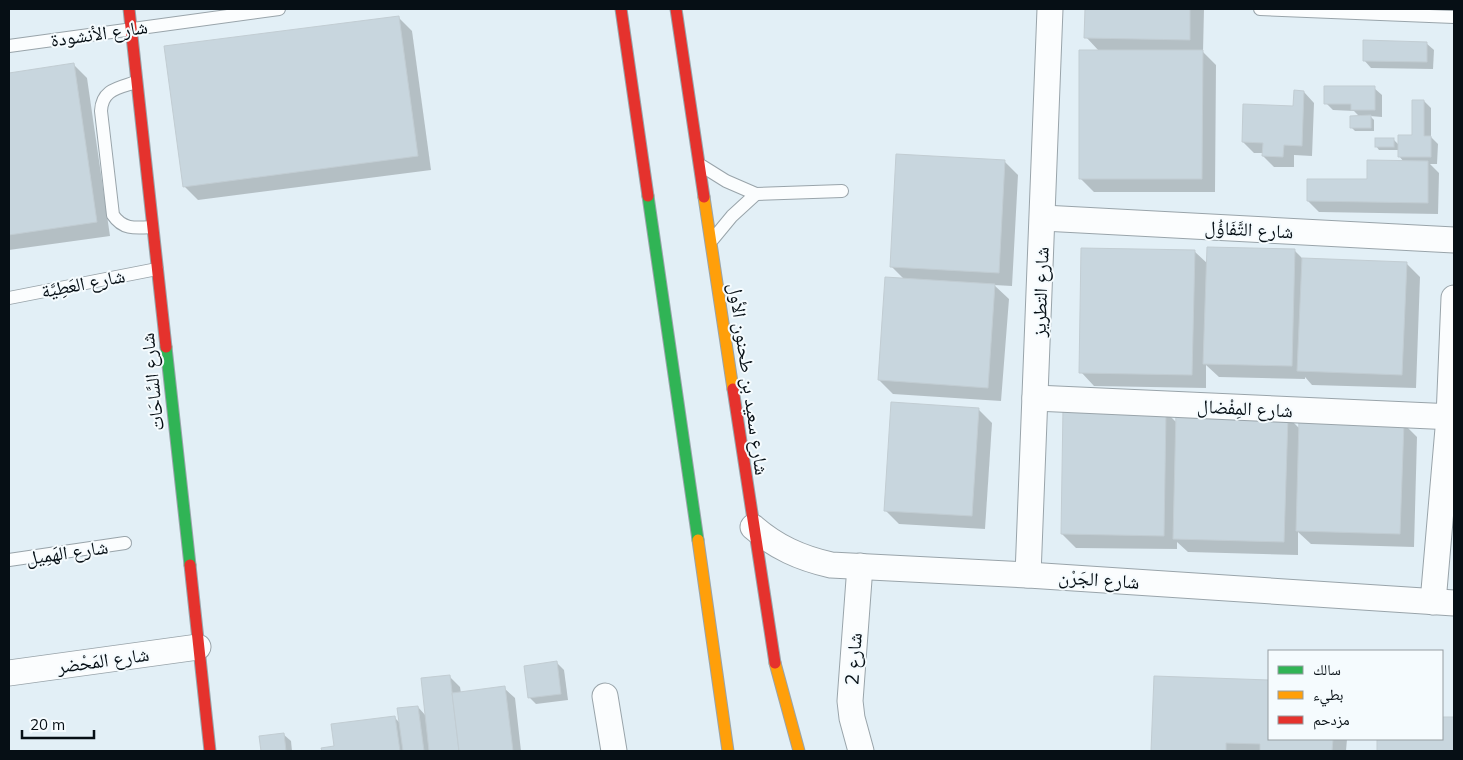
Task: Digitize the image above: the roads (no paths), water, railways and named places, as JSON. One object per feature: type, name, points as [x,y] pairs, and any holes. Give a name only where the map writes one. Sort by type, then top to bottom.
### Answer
[{"type":"main road","name":"شارع السَّاحَات","points":[[129,9],[210,751]]},
{"type":"main road","points":[[621,9],[728,751]]},
{"type":"main road","name":"شارع سعيد بن طحنون الأول","points":[[676,9],[777,678],[799,751]]},
{"type":"street","name":"شارع التطريز","points":[[1028,575],[1050,9]]},
{"type":"street","name":"شارع التَّفَاؤُل","points":[[1043,218],[1454,240]]},
{"type":"street","points":[[1444,602],[1454,298]]},
{"type":"street","name":"شارع المِفْضال","points":[[1035,398],[1451,417]]},
{"type":"street","name":"شارع الجَرْن","points":[[753,527],[766,538],[797,555],[830,565],[1028,575],[1444,602]]},
{"type":"street","name":"شارع 2","points":[[860,566],[850,701],[852,718],[861,751]]},
{"type":"street","name":"شارع المَحْضر","points":[[9,673],[198,647]]},
{"type":"street","points":[[605,696],[614,751]]},
{"type":"lane","points":[[182,9],[184,22]]},
{"type":"lane","name":"شارع الأنشودة","points":[[9,46],[279,9]]},
{"type":"lane","points":[[612,9],[624,27]]},
{"type":"lane","points":[[1260,9],[1454,17]]},
{"type":"lane","points":[[136,82],[113,90],[103,98],[101,104],[102,121],[113,215],[117,221],[131,228],[152,227]]},
{"type":"lane","points":[[699,164],[726,182],[756,194],[842,191]]},
{"type":"lane","points":[[711,241],[732,216],[756,194]]},
{"type":"lane","name":"شارع العَطِيَّة","points":[[9,298],[157,269]]},
{"type":"lane","name":"شارع الهَمِيل","points":[[9,560],[124,544]]}]
